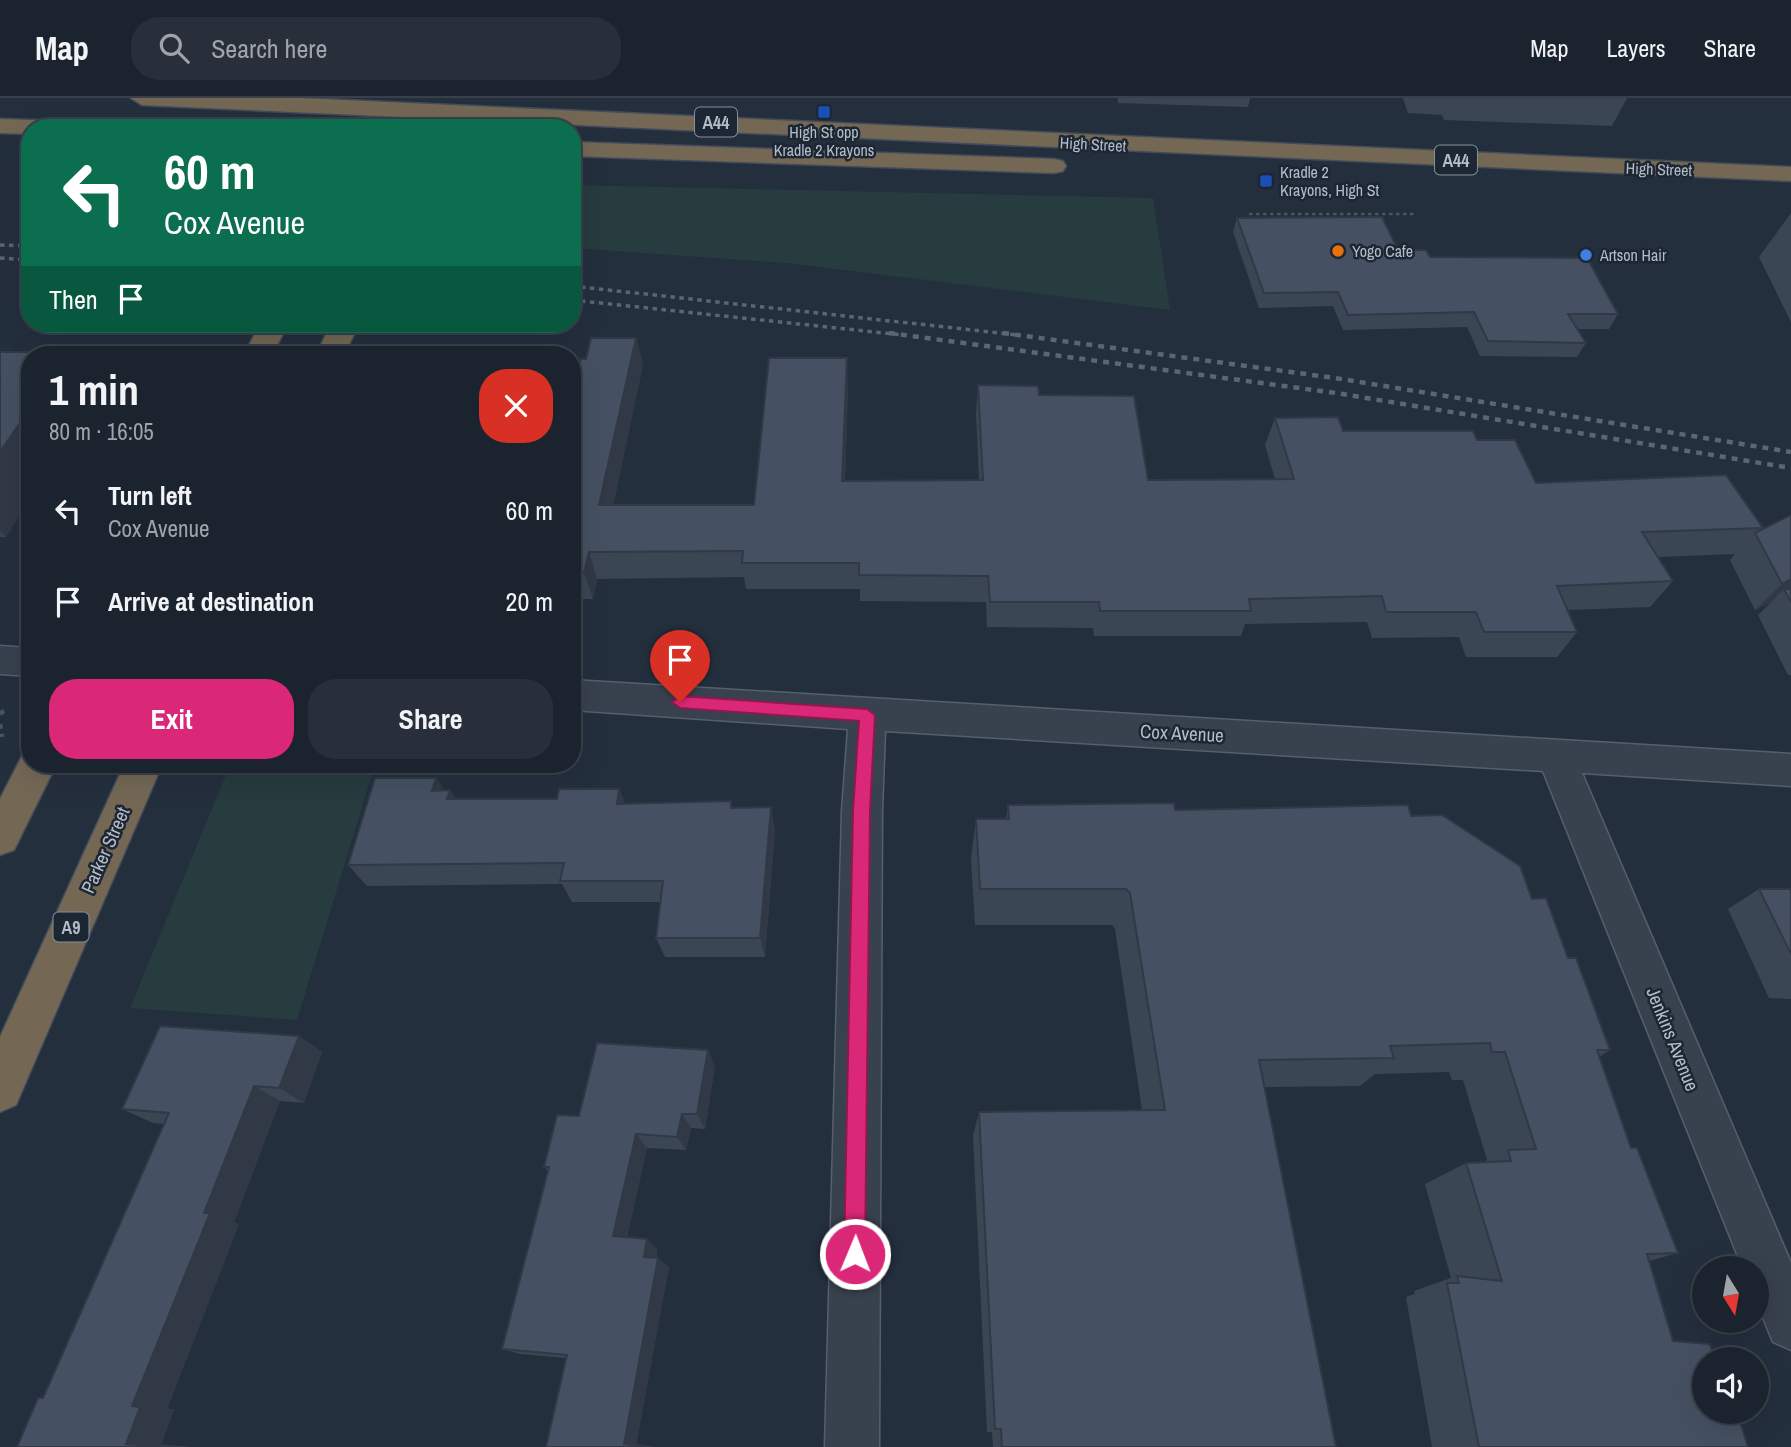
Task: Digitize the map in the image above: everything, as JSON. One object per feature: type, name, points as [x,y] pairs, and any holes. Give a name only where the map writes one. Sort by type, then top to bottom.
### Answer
[{"type":"highway","name":"A44","points":[[142,98],[394,112]]},
{"type":"highway","points":[[236,102],[262,98]]},
{"type":"highway","points":[[534,98],[545,105],[591,117]]},
{"type":"highway","name":"High Street","points":[[394,112],[841,128],[1121,146],[1791,174]]},
{"type":"highway","points":[[0,126],[21,127]]},
{"type":"highway","name":"High Street","points":[[581,149],[958,165],[1076,166]]},
{"type":"highway","name":"High Street","points":[[1103,166],[1397,175],[1791,193]]},
{"type":"highway","points":[[0,838],[33,773]]},
{"type":"highway","name":"Parker Street","points":[[0,1090],[139,773]]},
{"type":"street","points":[[0,660],[21,661]]},
{"type":"street","name":"Cox Avenue","points":[[581,696],[1791,769]]},
{"type":"street","points":[[852,1447],[862,811],[867,715]]},
{"type":"street","name":"Jenkins Avenue","points":[[1555,754],[1791,1324]]},
{"type":"path","points":[[1249,214],[1415,214]]},
{"type":"path","points":[[0,713],[6,709]]},
{"type":"path","points":[[0,724],[2,741]]},
{"type":"green space","points":[[581,185],[1153,198],[1170,310],[787,263],[581,249]]},
{"type":"green space","points":[[227,773],[373,773],[297,1020],[130,1008]]},
{"type":"building","points":[[1382,217],[1398,250],[1426,250],[1430,257],[1587,258],[1618,314],[1568,314],[1586,343],[1488,341],[1474,312],[1348,315],[1338,292],[1264,293],[1237,218]]},
{"type":"building","points":[[591,338],[636,338],[599,505],[754,505],[769,358],[847,358],[842,481],[983,480],[978,385],[1038,386],[1039,395],[1134,396],[1148,480],[1294,479],[1275,418],[1338,417],[1343,431],[1473,431],[1477,440],[1515,440],[1536,483],[1726,475],[1763,528],[1642,532],[1673,581],[1557,586],[1577,632],[1484,632],[1476,612],[1386,612],[1382,596],[1249,599],[1251,611],[1100,611],[1099,602],[990,602],[988,576],[859,575],[859,563],[742,563],[743,551],[589,552],[584,573],[581,573],[581,359],[586,359]]},
{"type":"building","points":[[0,352],[21,352],[21,421],[0,452]]},
{"type":"building","points":[[1791,515],[1791,579],[1782,584],[1755,533]]},
{"type":"building","points":[[1784,589],[1791,589],[1791,602]]},
{"type":"building","points":[[375,778],[436,778],[432,791],[450,790],[447,799],[557,799],[559,789],[619,789],[617,804],[731,801],[731,808],[771,807],[760,938],[656,938],[663,881],[560,881],[564,863],[348,865]]},
{"type":"building","points":[[1174,803],[1175,810],[1408,805],[1411,816],[1442,815],[1520,866],[1532,899],[1546,898],[1568,958],[1576,958],[1610,1050],[1597,1050],[1631,1148],[1637,1148],[1678,1253],[1647,1254],[1673,1341],[1710,1344],[1711,1347],[1692,1347],[1692,1424],[1741,1424],[1748,1447],[1479,1447],[1447,1283],[1459,1283],[1457,1276],[1502,1281],[1466,1163],[1511,1161],[1508,1150],[1536,1149],[1505,1052],[1492,1052],[1490,1043],[1390,1046],[1394,1058],[1259,1060],[1336,1447],[1002,1447],[1001,1429],[995,1429],[979,1112],[1165,1110],[1130,893],[1126,889],[980,889],[976,819],[1009,819],[1008,805]]},
{"type":"building","points":[[1759,889],[1791,889],[1791,954]]},
{"type":"building","points":[[160,1026],[299,1036],[279,1088],[254,1086],[204,1213],[210,1213],[132,1406],[140,1407],[126,1444],[159,1446],[17,1447],[38,1398],[43,1398],[169,1113],[122,1109]]},
{"type":"building","points":[[597,1043],[708,1050],[697,1114],[682,1114],[677,1137],[636,1134],[613,1236],[647,1239],[644,1257],[658,1258],[624,1444],[645,1447],[546,1447],[567,1355],[502,1349],[549,1167],[544,1167],[557,1115],[579,1116]]},
{"type":"railway","points":[[0,245],[21,246]]},
{"type":"railway","points":[[0,258],[21,259]]},
{"type":"railway","points":[[581,287],[1017,335]]},
{"type":"railway","points":[[581,301],[903,335]]},
{"type":"railway","points":[[889,333],[1336,393],[1791,468]]},
{"type":"railway","points":[[1003,333],[1017,335]]},
{"type":"railway","points":[[1017,335],[1335,378],[1791,452]]},
{"type":"place","name":"High St opp Kradle 2 Krayons","points":[[824,112]]},
{"type":"place","name":"Kradle 2 Krayons, High St","points":[[1266,181]]},
{"type":"place","name":"Yogo Cafe","points":[[1338,251]]},
{"type":"place","name":"Artson Hair","points":[[1586,255]]},
{"type":"route","points":[[680,702],[867,715],[862,811],[855,1254]]}]
